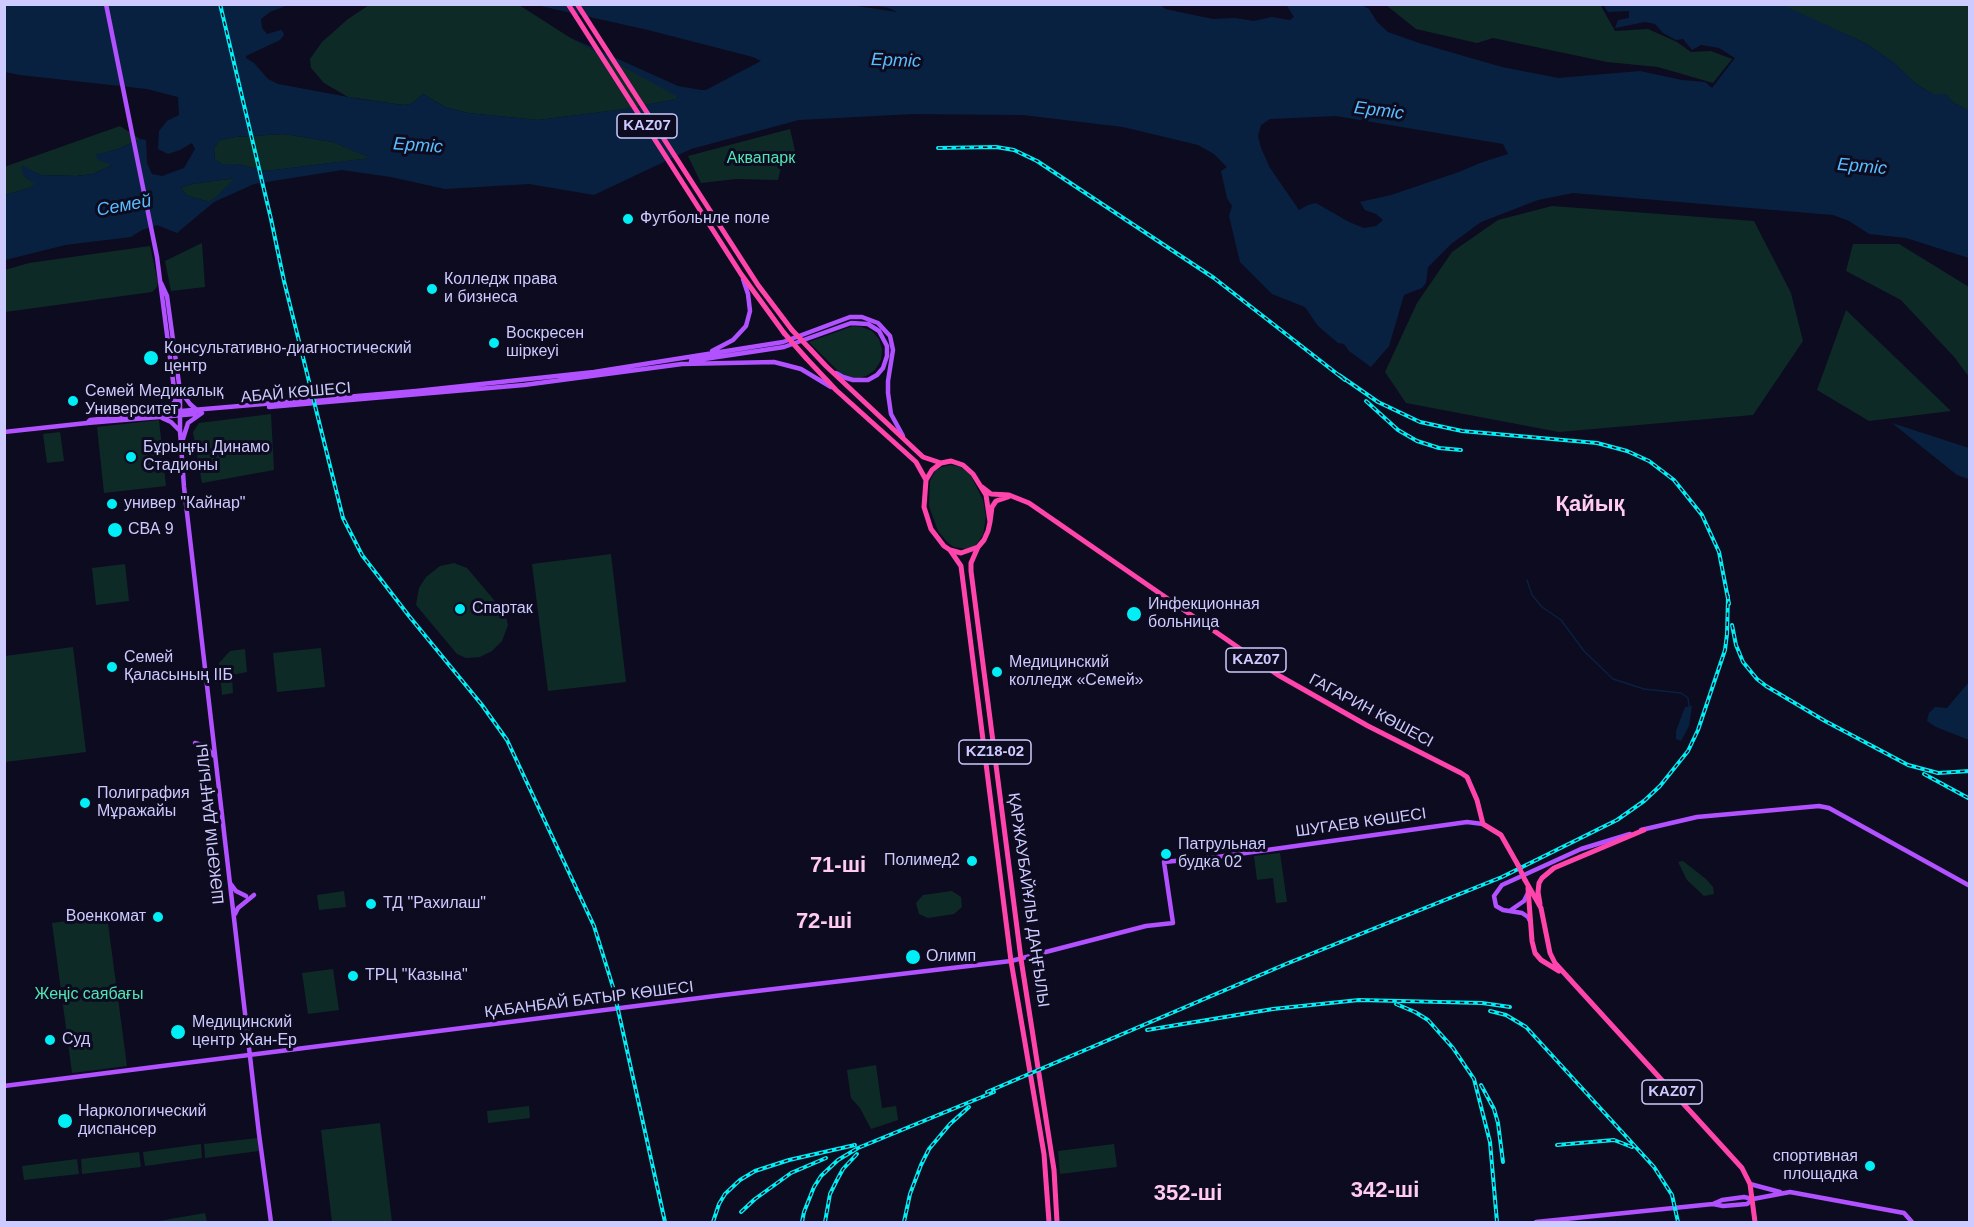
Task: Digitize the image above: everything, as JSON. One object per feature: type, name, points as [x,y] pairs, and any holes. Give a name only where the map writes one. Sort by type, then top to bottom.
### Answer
[{"type":"highway","name":"KAZ07","points":[[568,4],[741,274],[784,333],[836,390],[916,462],[926,480]]},
{"type":"highway","name":"KAZ07","points":[[577,4],[730,243],[792,330],[826,366],[923,457],[941,463],[951,461],[963,465],[973,474],[986,495],[990,522]]},
{"type":"highway","points":[[941,463],[932,470],[926,480],[924,507],[928,523],[944,546],[950,550],[961,553],[978,547],[984,540],[992,507],[996,501],[1006,497],[1016,497]]},
{"type":"highway","name":"KAZ07","points":[[982,487],[991,494],[1016,497]]},
{"type":"highway","name":"ГАГАРИН КӨШЕСІ","points":[[1016,497],[1029,503],[1278,675],[1368,726],[1467,777],[1477,800],[1483,824]]},
{"type":"highway","name":"ҚАРЖАУБАЙҰЛЫ ДАҢҒЫЛЫ","points":[[978,547],[971,563],[971,571],[1021,959],[1054,1170],[1057,1222]]},
{"type":"highway","name":"ҚАРЖАУБАЙҰЛЫ ДАҢҒЫЛЫ","points":[[950,550],[961,566],[1011,961],[1044,1154],[1049,1222]]},
{"type":"highway","name":"KAZ07","points":[[1483,824],[1504,838],[1541,908],[1550,953],[1555,963],[1736,1162],[1750,1184],[1755,1222]]},
{"type":"highway","points":[[1541,908],[1539,883],[1554,868],[1644,830]]},
{"type":"highway","points":[[1526,882],[1535,953],[1541,960],[1547,959],[1550,953]]},
{"type":"highway","points":[[1529,910],[1534,905],[1541,908]]},
{"type":"highway","name":"KAZ07","points":[[1541,960],[1564,973]]},
{"type":"main road","name":"ШӘКӘРІМ ДАҢҒЫЛЫ","points":[[106,4],[157,257],[179,413],[184,487],[271,1222]]},
{"type":"main road","points":[[702,354],[723,347],[746,326],[750,311],[748,294],[741,274]]},
{"type":"main road","name":"ШӘКӘРІМ ДАҢҒЫЛЫ","points":[[161,283],[167,297],[180,391],[179,413]]},
{"type":"main road","name":"АБАЙ КӨШЕСІ","points":[[200,412],[524,381],[594,372],[783,342],[850,317],[862,317],[878,323],[886,330],[893,343],[888,381],[891,414],[911,446]]},
{"type":"main road","points":[[682,364],[701,359],[784,347],[851,323],[868,324],[879,331],[884,338],[887,356],[883,368],[868,380],[843,377],[826,366]]},
{"type":"main road","points":[[682,364],[774,362],[801,369],[836,390]]},
{"type":"main road","name":"АБАЙ КӨШЕСІ","points":[[4,432],[179,413],[524,385],[682,364]]},
{"type":"main road","points":[[180,391],[200,412],[188,423],[181,445]]},
{"type":"main road","points":[[176,400],[162,415],[180,431]]},
{"type":"main road","points":[[195,743],[205,746],[215,758]]},
{"type":"main road","points":[[1531,924],[1528,917],[1522,913],[1498,908],[1494,902],[1496,891],[1502,885],[1581,849],[1697,817],[1819,806],[1829,808],[1970,886]]},
{"type":"main road","name":"ШУГАЕВ КӨШЕСІ","points":[[1173,923],[1164,862],[1217,857],[1467,822],[1483,824]]},
{"type":"main road","points":[[230,883],[236,891],[246,896]]},
{"type":"main road","points":[[1510,911],[1524,901],[1528,893]]},
{"type":"main road","points":[[234,920],[238,908],[254,895]]},
{"type":"main road","name":"ҚАБАНБАЙ БАТЫР КӨШЕСІ","points":[[4,1086],[714,996],[1011,961],[1146,926],[1173,923]]},
{"type":"main road","points":[[1750,1184],[1782,1193]]},
{"type":"main road","points":[[1536,1222],[1713,1204],[1722,1200],[1744,1197],[1752,1199],[1782,1193],[1798,1193],[1904,1212],[1912,1222]]},
{"type":"green space","points":[[369,5],[519,5],[569,37],[678,96],[676,99],[625,109],[538,120],[468,113],[445,107],[423,94],[411,104],[403,105],[348,97],[324,83],[311,68],[310,59],[322,42],[348,19]]},
{"type":"green space","points":[[1386,5],[1603,5],[1601,6],[1615,31],[1648,29],[1677,42],[1691,52],[1711,51],[1732,59],[1713,83],[1658,67],[1607,62],[1493,38],[1477,43],[1416,29]]},
{"type":"green space","points":[[1781,5],[1969,5],[1969,111],[1954,103],[1945,94],[1933,94],[1916,84],[1894,63],[1867,44]]},
{"type":"green space","points":[[120,126],[140,139],[118,149],[96,155],[112,165],[93,174],[76,176],[41,175],[22,166],[24,176],[36,184],[5,195],[4,167]]},
{"type":"green space","name":"Аквапарк","points":[[790,129],[796,155],[783,158],[778,180],[736,179],[701,183],[688,156]]},
{"type":"green space","points":[[284,134],[333,142],[371,158],[266,171],[237,164],[222,164],[215,160],[214,148],[220,140]]},
{"type":"green space","points":[[236,178],[209,202],[186,195],[181,188],[192,184]]},
{"type":"green space","points":[[1552,206],[1754,221],[1791,293],[1803,341],[1753,415],[1559,432],[1406,403],[1385,372],[1417,303],[1452,252],[1498,220]]},
{"type":"green space","points":[[202,243],[205,287],[171,291],[165,261]]},
{"type":"green space","points":[[1853,244],[1899,244],[1969,287],[1969,377],[1955,358],[1901,300],[1846,271]]},
{"type":"green space","points":[[150,246],[158,282],[152,292],[5,312],[5,270],[29,263]]},
{"type":"green space","points":[[1846,310],[1951,411],[1869,421],[1817,390]]},
{"type":"green space","points":[[853,326],[872,331],[879,339],[882,349],[881,360],[875,370],[859,378],[849,378],[840,373],[809,342]]},
{"type":"green space","points":[[271,414],[274,470],[202,483],[193,432],[199,423]]},
{"type":"green space","name":"Бұрыңғы Динамо Стадионы","points":[[159,420],[166,486],[104,493],[97,427]]},
{"type":"green space","points":[[60,432],[64,461],[47,463],[43,434]]},
{"type":"green space","points":[[951,465],[961,467],[970,474],[983,500],[986,517],[983,535],[975,546],[966,549],[954,547],[948,543],[938,531],[929,506],[930,481],[935,471]]},
{"type":"green space","points":[[611,554],[626,682],[548,691],[532,564]]},
{"type":"green space","name":"Спартак","points":[[454,563],[467,568],[505,613],[508,625],[502,641],[492,651],[480,657],[466,658],[457,654],[416,605],[419,588],[426,577],[440,566]]},
{"type":"green space","points":[[125,564],[129,601],[96,605],[92,568]]},
{"type":"green space","points":[[73,647],[86,752],[5,762],[5,656]]},
{"type":"green space","points":[[321,648],[325,687],[277,692],[273,653]]},
{"type":"green space","points":[[245,649],[247,672],[232,675],[233,693],[222,695],[219,663],[230,651]]},
{"type":"green space","points":[[1280,853],[1287,902],[1276,903],[1273,878],[1257,880],[1254,856]]},
{"type":"green space","points":[[1683,861],[1706,879],[1713,887],[1714,894],[1704,896],[1687,880],[1678,862]]},
{"type":"green space","points":[[344,891],[346,907],[319,910],[317,895]]},
{"type":"green space","points":[[952,891],[961,897],[962,907],[954,914],[928,918],[919,914],[916,903],[923,895]]},
{"type":"green space","name":"Жеңіс саябағы","points":[[107,916],[127,1066],[72,1073],[52,923]]},
{"type":"green space","points":[[333,969],[339,1010],[308,1014],[302,973]]},
{"type":"green space","points":[[876,1065],[882,1108],[896,1106],[898,1120],[871,1129],[860,1108],[851,1098],[847,1070]]},
{"type":"green space","points":[[529,1106],[530,1118],[488,1123],[487,1111]]},
{"type":"green space","points":[[380,1123],[392,1222],[332,1222],[321,1130]]},
{"type":"green space","points":[[258,1138],[259,1151],[205,1158],[204,1144]]},
{"type":"green space","points":[[201,1144],[202,1158],[145,1166],[143,1152]]},
{"type":"green space","points":[[1114,1144],[1117,1167],[1060,1174],[1058,1151]]},
{"type":"green space","points":[[139,1152],[141,1167],[82,1174],[81,1159]]},
{"type":"green space","points":[[77,1159],[79,1174],[24,1180],[22,1166]]},
{"type":"green space","points":[[205,1213],[207,1222],[159,1222],[159,1221]]},
{"type":"water","points":[[843,4],[897,12],[871,5],[1160,4],[1165,9],[1213,19],[1235,18],[1254,21],[1272,17],[1290,20],[1294,17],[1284,5],[1362,5],[1369,9],[1377,22],[1388,32],[1502,67],[1558,78],[1640,71],[1682,80],[1705,82],[1712,88],[1735,58],[1719,48],[1701,45],[1692,50],[1683,39],[1676,40],[1663,33],[1655,24],[1645,22],[1615,28],[1618,20],[1629,18],[1629,11],[1608,12],[1605,4],[1781,4],[1867,44],[1894,63],[1916,84],[1933,94],[1945,94],[1954,103],[1969,111],[1969,258],[1906,238],[1869,234],[1849,221],[1833,215],[1573,193],[1538,200],[1481,222],[1451,244],[1428,267],[1426,283],[1422,288],[1404,295],[1389,346],[1371,367],[1318,326],[1305,307],[1272,294],[1240,262],[1229,216],[1232,206],[1227,198],[1221,171],[1227,167],[1214,154],[1198,145],[1123,127],[1023,115],[913,114],[799,120],[691,149],[594,195],[529,184],[445,189],[391,177],[342,170],[254,184],[214,202],[177,233],[157,225],[131,237],[65,245],[5,260],[5,195],[35,184],[24,176],[21,165],[41,175],[93,174],[112,165],[98,160],[95,155],[118,149],[140,139],[146,140],[147,163],[152,174],[162,176],[184,168],[195,149],[192,143],[168,154],[158,149],[159,131],[167,121],[179,115],[178,97],[147,89],[5,72],[5,5],[288,5],[270,12],[261,19],[262,28],[267,34],[281,30],[283,32],[284,35],[280,40],[246,56],[268,79],[278,84],[403,105],[411,104],[423,94],[445,107],[468,113],[538,120],[625,109],[678,97],[569,37],[678,86],[701,90],[706,90],[761,61],[648,30],[536,5]],"holes":[[[1336,116],[1503,144],[1508,154],[1391,195],[1360,202],[1365,210],[1376,214],[1383,220],[1376,226],[1364,228],[1316,203],[1299,210],[1270,168],[1261,148],[1258,136],[1261,125],[1270,119]],[[284,134],[333,142],[370,158],[266,171],[237,164],[222,164],[215,160],[214,148],[220,140]],[[235,178],[209,202],[186,195],[181,188],[192,184]]]},
{"type":"water","points":[[1892,423],[1969,448],[1969,479],[1957,475]]},
{"type":"water","points":[[1969,682],[1970,740],[1936,727],[1927,721],[1929,713],[1935,707],[1947,708]]},
{"type":"water","points":[[1692,706],[1689,726],[1681,741],[1676,739],[1676,731],[1685,707]]},
{"type":"pier","points":[[218,5],[221,5],[253,139],[250,139]]},
{"type":"waterway","points":[[1527,580],[1532,595],[1542,607],[1561,620],[1584,651],[1613,679],[1644,689],[1681,693],[1688,698],[1689,706]]},
{"type":"railway","points":[[220,4],[284,281],[343,518],[362,555],[482,705],[507,740],[594,926],[613,987],[665,1222]]},
{"type":"railway","points":[[938,148],[996,147],[1014,150],[1037,161],[1214,278],[1345,380]]},
{"type":"railway","points":[[1339,375],[1378,402],[1420,422],[1462,431],[1597,443],[1627,451],[1649,461],[1674,480],[1702,515],[1719,552],[1729,604]]},
{"type":"railway","points":[[1366,401],[1398,430],[1417,441],[1439,448],[1461,450]]},
{"type":"railway","points":[[987,1092],[1286,964],[1502,877],[1617,820],[1644,801],[1660,786],[1688,751],[1698,730],[1725,650],[1728,596]]},
{"type":"railway","points":[[1732,625],[1736,645],[1743,662],[1766,686],[1825,721],[1908,765],[1938,773],[1970,771]]},
{"type":"railway","points":[[1924,774],[1970,799]]},
{"type":"railway","points":[[1147,1030],[1273,1009],[1359,1000],[1482,1003],[1510,1007]]},
{"type":"railway","points":[[1396,1004],[1428,1020],[1453,1048],[1474,1079],[1490,1142],[1497,1222]]},
{"type":"railway","points":[[1490,1011],[1506,1015],[1526,1027],[1654,1167],[1672,1195],[1678,1222]]},
{"type":"railway","points":[[1481,1085],[1494,1109],[1503,1162]]},
{"type":"railway","points":[[802,1222],[814,1187],[821,1176],[838,1160],[858,1148],[994,1092]]},
{"type":"railway","points":[[904,1222],[910,1194],[929,1149],[950,1124],[969,1107]]},
{"type":"railway","points":[[1557,1145],[1614,1140],[1632,1147]]},
{"type":"railway","points":[[713,1222],[725,1194],[740,1180],[755,1171],[789,1160],[855,1145]]},
{"type":"railway","points":[[825,1222],[830,1194],[843,1169],[857,1154]]},
{"type":"railway","points":[[741,1212],[791,1173],[826,1158]]},
{"type":"place","name":"Футбольнле поле","points":[[628,219]]},
{"type":"place","name":"Колледж права и бизнеса","points":[[432,289]]},
{"type":"place","name":"Воскресен шіркеуі","points":[[494,343]]},
{"type":"place","name":"Консультативно-диагностический центр","points":[[151,358]]},
{"type":"place","name":"Семей Медикалық Университет","points":[[73,401]]},
{"type":"place","name":"Бұрыңғы Динамо Стадионы","points":[[131,457]]},
{"type":"place","name":"универ \"Кайнар\"","points":[[112,504]]},
{"type":"place","name":"СВА 9","points":[[115,530]]},
{"type":"place","name":"Спартак","points":[[460,609]]},
{"type":"place","name":"Инфекционная больница","points":[[1134,614]]},
{"type":"place","name":"Семей Қаласының ІІБ","points":[[112,667]]},
{"type":"place","name":"Медицинский колледж «Семей»","points":[[997,672]]},
{"type":"place","name":"Полиграфия Мұражайы","points":[[85,803]]},
{"type":"place","name":"Патрульная будка 02","points":[[1166,854]]},
{"type":"place","name":"Полимед2","points":[[972,861]]},
{"type":"place","name":"ТД \"Рахилаш\"","points":[[371,904]]},
{"type":"place","name":"Военкомат","points":[[158,917]]},
{"type":"place","name":"Олимп","points":[[913,957]]},
{"type":"place","name":"ТРЦ \"Казына\"","points":[[353,976]]},
{"type":"place","name":"Медицинский центр Жан-Ер","points":[[178,1032]]},
{"type":"place","name":"Суд","points":[[50,1040]]},
{"type":"place","name":"Наркологический диспансер","points":[[65,1121]]},
{"type":"place","name":"спортивная площадка","points":[[1870,1166]]},
{"type":"district","name":"Қайық","points":[[1590,505]]},
{"type":"district","name":"71-ші","points":[[838,866]]},
{"type":"district","name":"72-ші","points":[[824,922]]},
{"type":"district","name":"342-ші","points":[[1385,1191]]},
{"type":"district","name":"352-ші","points":[[1188,1194]]},
{"type":"water label","name":"Ертіс","points":[[896,61]]},
{"type":"water label","name":"Ертіс","points":[[1379,111]]},
{"type":"water label","name":"Ертіс","points":[[418,146]]},
{"type":"water label","name":"Ертіс","points":[[1862,167]]},
{"type":"water label","name":"Семей","points":[[124,206]]}]
